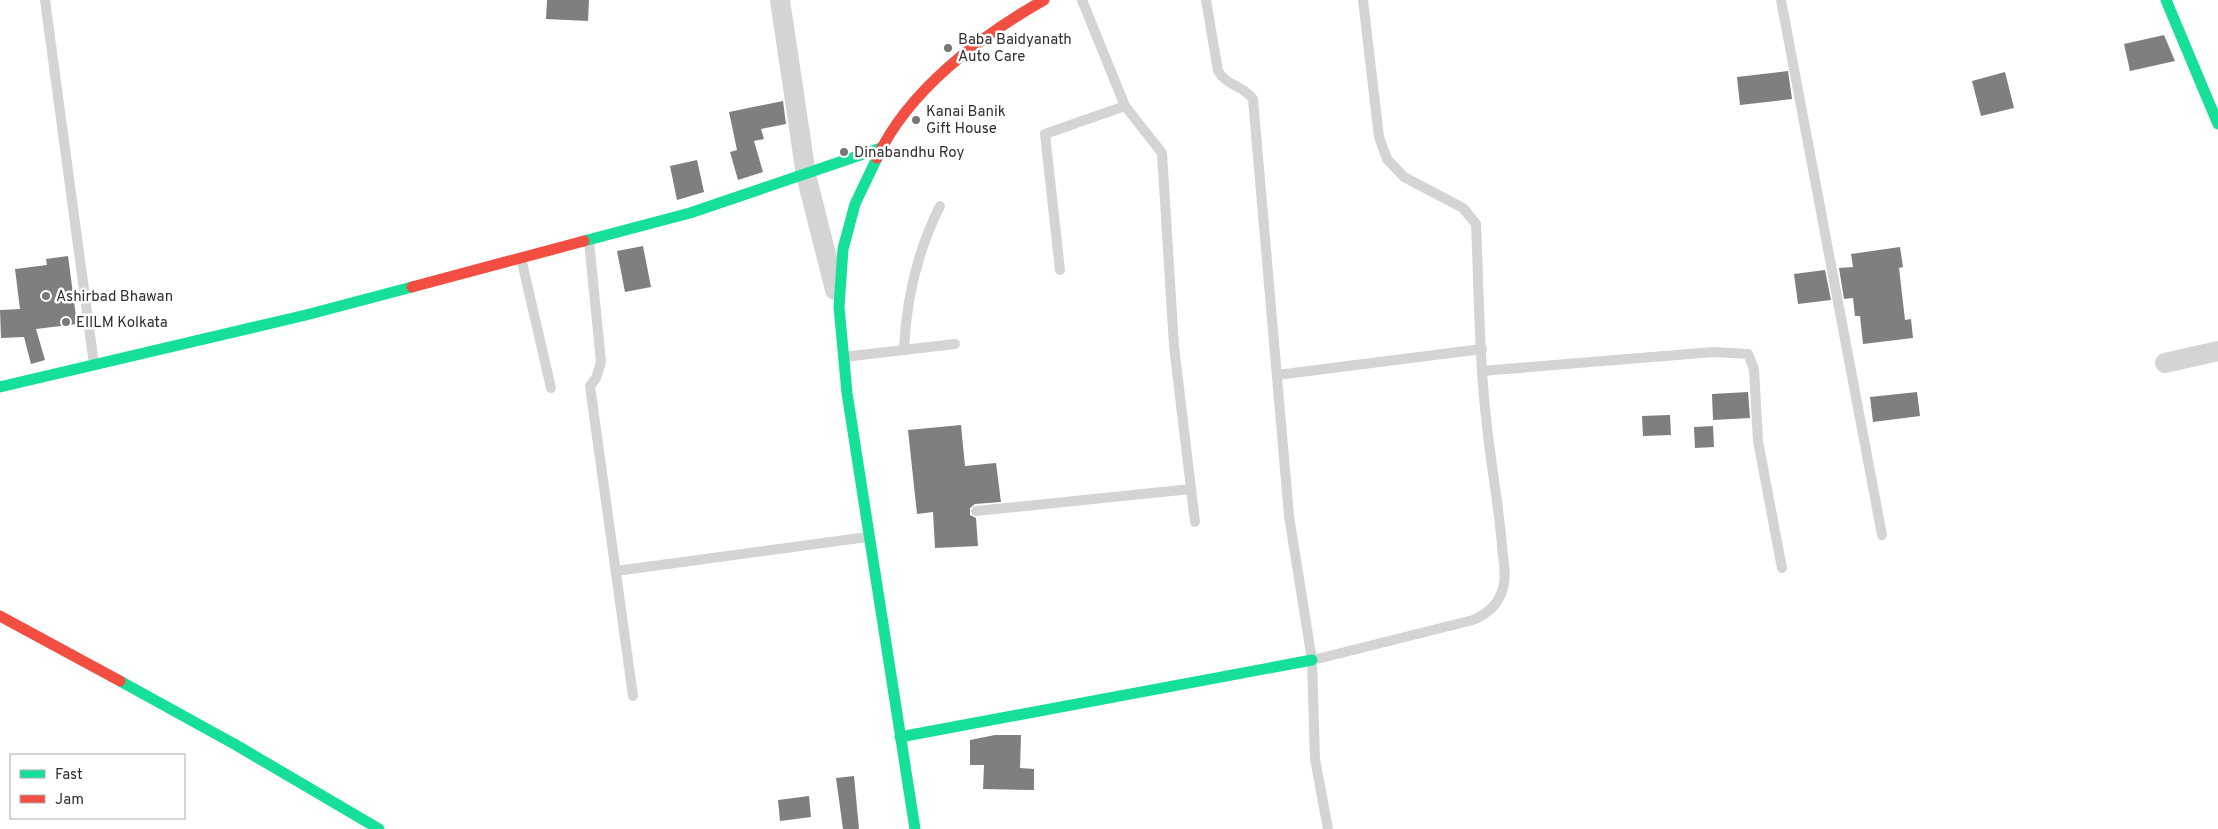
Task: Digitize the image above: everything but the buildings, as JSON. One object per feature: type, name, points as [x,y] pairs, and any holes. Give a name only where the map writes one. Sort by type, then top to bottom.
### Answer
[{"type":"street","points":[[780,0],[806,175],[839,307]]},
{"type":"street","points":[[915,829],[846,393],[839,307],[843,249],[853,213],[882,148],[911,104],[953,63],[1023,12],[1044,0]]},
{"type":"street","points":[[2166,0],[2218,124]]},
{"type":"street","points":[[0,387],[306,315],[588,240],[690,212],[806,175],[882,148]]},
{"type":"street","points":[[2165,363],[2218,351]]},
{"type":"street","points":[[0,616],[236,745],[378,829]]},
{"type":"street","points":[[900,737],[1312,660]]},
{"type":"lane","points":[[45,0],[94,365]]},
{"type":"lane","points":[[1082,0],[1125,106],[1162,153],[1174,346],[1195,522]]},
{"type":"lane","points":[[1206,0],[1218,71],[1223,79],[1247,91],[1253,99],[1288,516],[1312,660],[1315,759],[1328,829]]},
{"type":"lane","points":[[1312,660],[1473,620],[1489,611],[1500,597],[1504,579],[1504,560],[1482,371],[1476,224],[1463,208],[1404,177],[1387,159],[1379,137],[1363,0]]},
{"type":"lane","points":[[1781,0],[1882,535]]},
{"type":"lane","points":[[1060,270],[1045,134],[1125,106]]},
{"type":"lane","points":[[904,350],[906,313],[916,267],[930,226],[940,206]]},
{"type":"lane","points":[[588,240],[601,362],[596,378],[590,386],[633,696]]},
{"type":"lane","points":[[521,257],[551,388]]},
{"type":"lane","points":[[843,357],[955,344]]},
{"type":"lane","points":[[1277,376],[1482,349]]},
{"type":"lane","points":[[1482,371],[1713,352],[1748,354],[1754,369],[1758,440],[1782,568]]},
{"type":"lane","points":[[976,511],[1191,489]]},
{"type":"lane","points":[[616,571],[869,537]]},
{"type":"traffic: fast","points":[[2166,0],[2218,124]]},
{"type":"traffic: fast","points":[[584,241],[690,213],[881,148]]},
{"type":"traffic: fast","points":[[877,158],[855,204],[843,249],[839,307],[847,393],[915,829]]},
{"type":"traffic: fast","points":[[0,387],[306,315],[412,287]]},
{"type":"traffic: fast","points":[[900,737],[1312,660]]},
{"type":"traffic: fast","points":[[120,681],[236,745],[379,829]]},
{"type":"traffic: jam","points":[[877,158],[890,133],[907,110],[948,67],[996,30],[1044,0]]},
{"type":"traffic: jam","points":[[412,287],[584,241]]},
{"type":"traffic: jam","points":[[0,616],[120,681]]},
{"type":"place","name":"Baba Baidyanath Auto Care","points":[[948,48]]},
{"type":"place","name":"Kanai Banik Gift House","points":[[916,120]]},
{"type":"place","name":"Dinabandhu Roy","points":[[844,152]]},
{"type":"place","name":"Ashirbad Bhawan","points":[[46,296]]},
{"type":"place","name":"EIILM Kolkata","points":[[66,322]]}]
